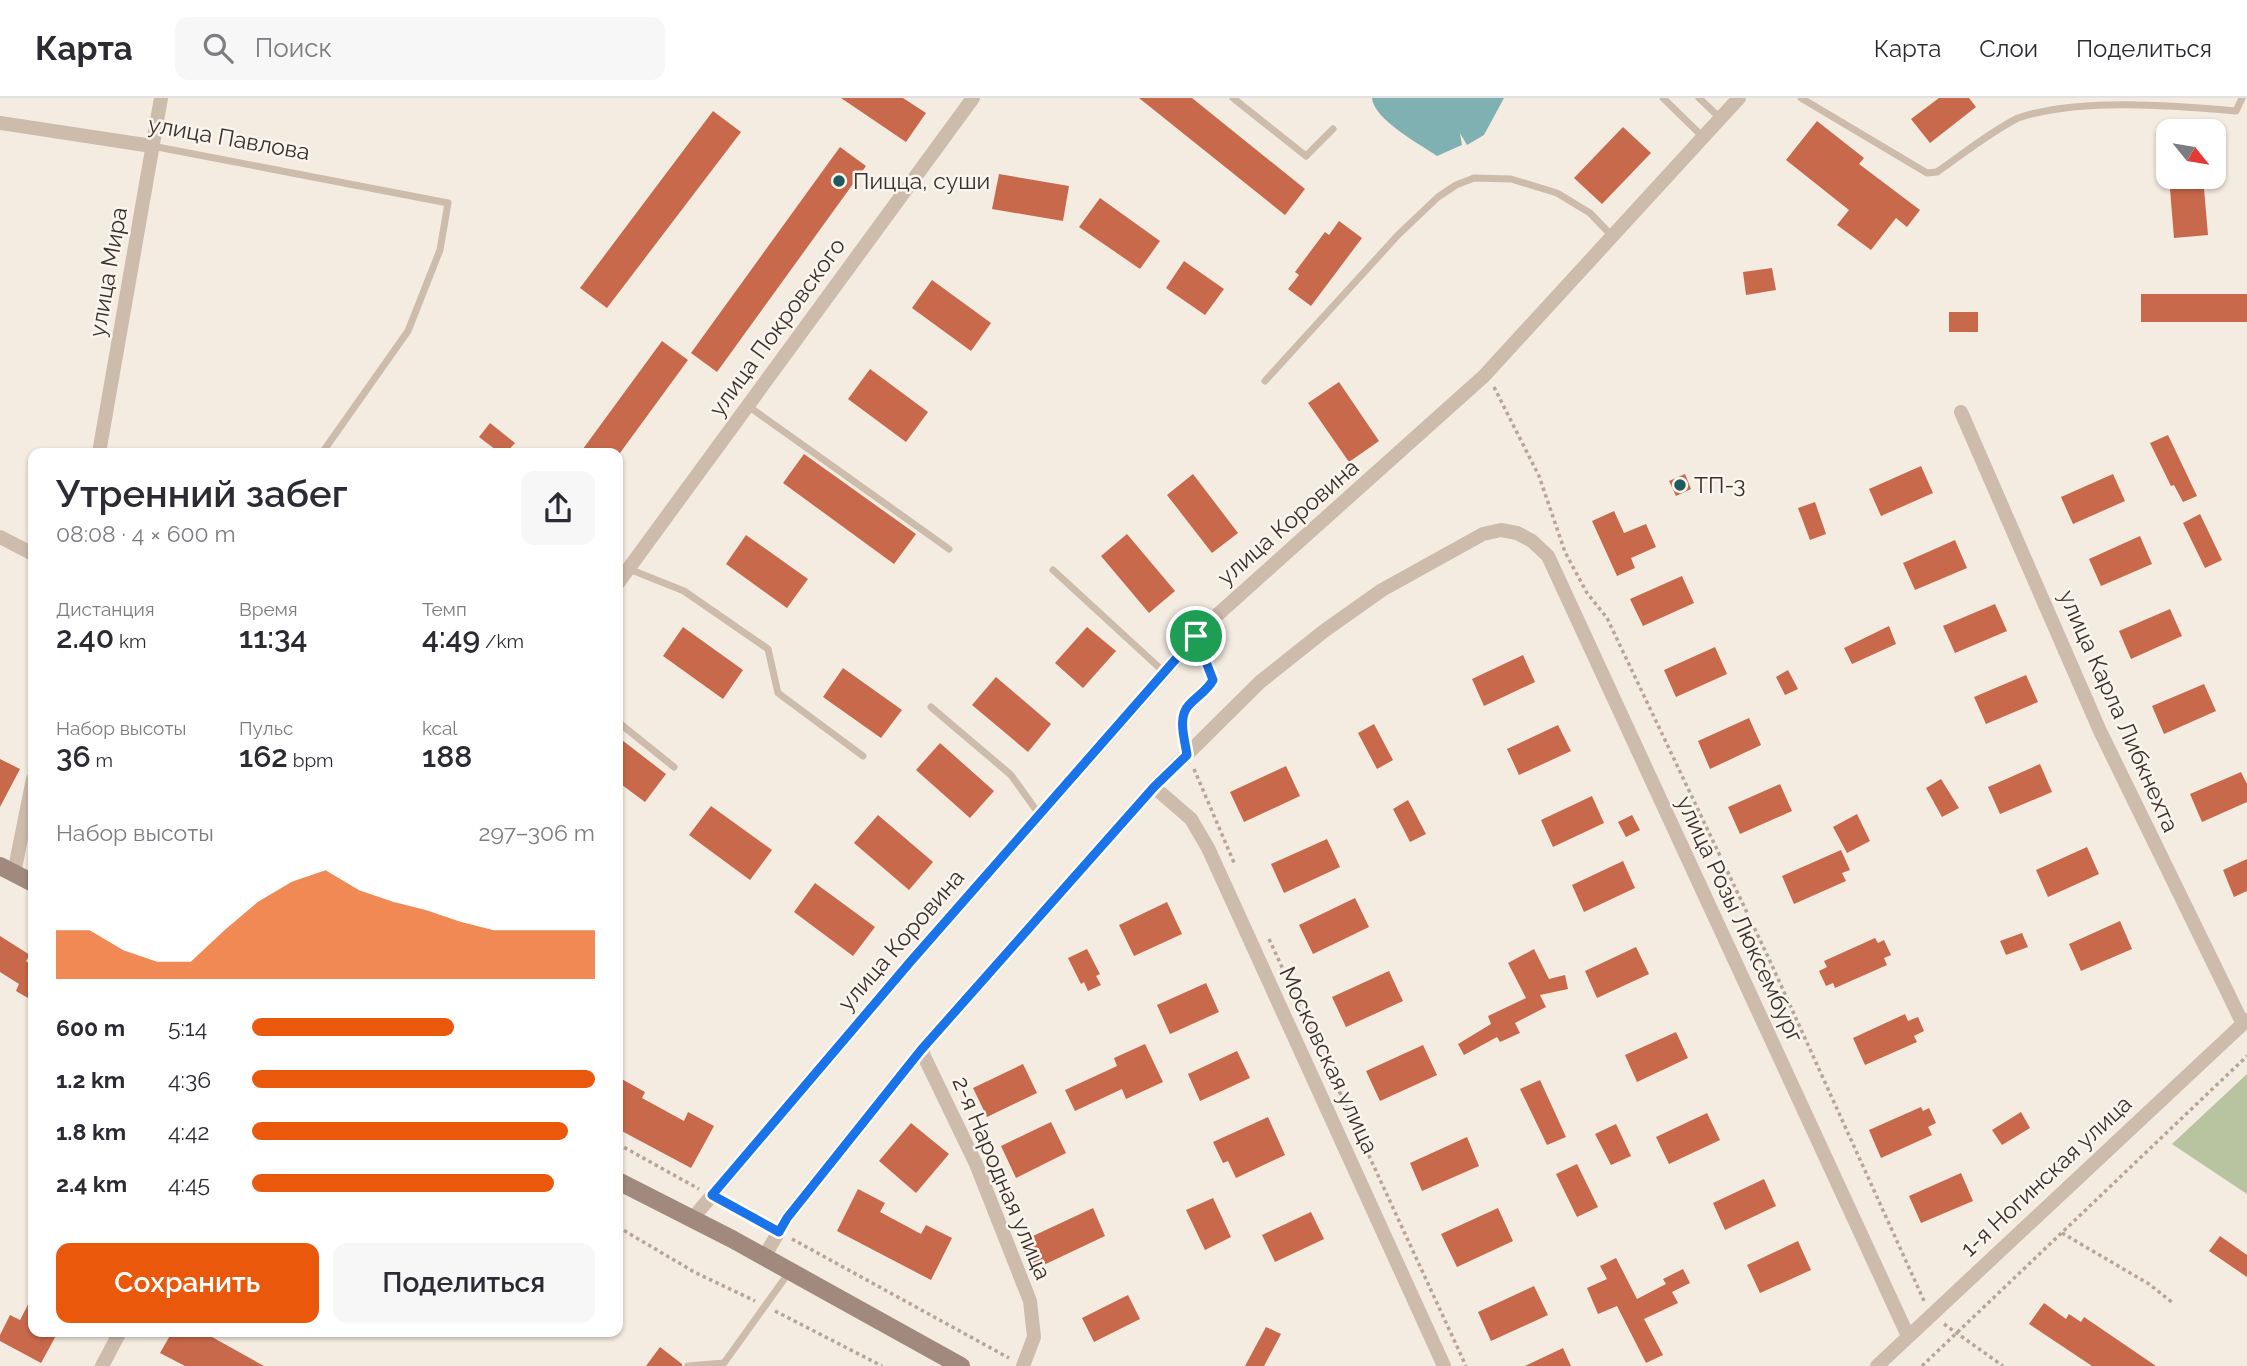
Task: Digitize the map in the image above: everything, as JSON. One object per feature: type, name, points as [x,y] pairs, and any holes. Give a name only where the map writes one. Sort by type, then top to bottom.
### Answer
[{"type":"street","name":"улица Мира","points":[[100,448],[161,98]]},
{"type":"street","name":"улица Покровского","points":[[623,576],[973,98]]},
{"type":"street","name":"улица Коровина","points":[[692,1219],[1196,636],[1487,372],[1740,98]]},
{"type":"street","name":"улица Павлова","points":[[0,122],[152,146]]},
{"type":"street","name":"улица Карла Либкнехта","points":[[1961,412],[2100,731],[2246,1024]]},
{"type":"street","name":"улица Розы Люксембург","points":[[1187,755],[1260,682],[1324,631],[1382,590],[1483,534],[1500,530],[1517,533],[1532,541],[1548,556],[1565,591],[1908,1336]]},
{"type":"street","points":[[0,537],[28,551]]},
{"type":"street","points":[[764,1257],[787,1218],[921,1050],[1154,787],[1187,755]]},
{"type":"street","name":"Московская улица","points":[[1154,787],[1191,819],[1208,848],[1444,1366]]},
{"type":"street","points":[[28,796],[7,870],[28,880]]},
{"type":"street","name":"1-я Ногинская улица","points":[[1877,1366],[2246,1024]]},
{"type":"street","name":"2-я Народная улица","points":[[921,1050],[976,1164],[1030,1301],[1034,1337],[1023,1366]]},
{"type":"street","points":[[623,1184],[791,1270],[961,1366]]},
{"type":"street","points":[[102,1366],[117,1337]]},
{"type":"lane","points":[[1233,98],[1306,156],[1333,129]]},
{"type":"lane","points":[[1663,98],[1704,138]]},
{"type":"lane","points":[[1699,98],[1720,118]]},
{"type":"lane","points":[[1801,98],[1927,173],[1937,172],[2018,118],[2045,107],[2075,102],[2118,101],[2236,111],[2242,98]]},
{"type":"lane","name":"улица Павлова","points":[[152,146],[448,203],[440,250],[408,331],[326,448]]},
{"type":"lane","points":[[1265,381],[1398,235],[1438,197],[1456,185],[1474,178],[1511,179],[1557,193],[1590,213],[1612,237]]},
{"type":"lane","points":[[747,405],[949,549]]},
{"type":"lane","points":[[628,569],[684,591],[768,649],[778,693],[863,756]]},
{"type":"lane","points":[[1053,569],[1164,672]]},
{"type":"lane","points":[[931,707],[1011,775],[1039,815]]},
{"type":"lane","points":[[623,726],[674,767]]},
{"type":"lane","points":[[688,1366],[724,1363],[791,1270]]},
{"type":"path","points":[[1487,372],[1539,476],[1565,552],[1587,593],[1607,618],[1770,961],[1920,1295],[1931,1314],[2003,1366]]},
{"type":"path","points":[[1196,636],[1213,680],[1209,687],[1186,707],[1182,717],[1187,755],[1240,876]]},
{"type":"path","points":[[1268,937],[1466,1366]]},
{"type":"path","points":[[1922,1366],[2247,1056]]},
{"type":"path","points":[[623,1147],[1023,1366]]},
{"type":"path","points":[[623,1230],[696,1273],[882,1366]]},
{"type":"path","points":[[2063,1233],[2149,1284],[2173,1303]]},
{"type":"green space","points":[[2247,1074],[2247,1194],[2172,1144]]},
{"type":"water","points":[[1372,98],[1504,98],[1484,135],[1467,145],[1460,133],[1462,145],[1437,156],[1389,123],[1381,115]]},
{"type":"building","points":[[841,98],[903,98],[926,113],[906,142]]},
{"type":"building","points":[[1139,98],[1192,98],[1305,189],[1285,215]]},
{"type":"building","points":[[1939,98],[1969,98],[1976,107],[1930,143],[1911,119]]},
{"type":"building","points":[[713,111],[741,132],[607,308],[580,288]]},
{"type":"building","points":[[1817,121],[1864,158],[1859,164],[1920,210],[1907,227],[1896,218],[1871,250],[1837,225],[1849,210],[1786,160]]},
{"type":"building","points":[[1623,127],[1651,153],[1602,204],[1574,178]]},
{"type":"building","points":[[840,147],[866,166],[717,372],[691,353]]},
{"type":"building","points":[[999,174],[1069,186],[1063,221],[992,209]]},
{"type":"building","points":[[2170,189],[2204,189],[2208,235],[2174,238]]},
{"type":"building","points":[[1100,198],[1160,241],[1140,269],[1079,227]]},
{"type":"building","points":[[1339,221],[1362,238],[1311,306],[1288,289],[1299,275],[1295,272],[1325,232],[1329,235]]},
{"type":"building","points":[[1184,261],[1224,289],[1205,315],[1166,288]]},
{"type":"building","points":[[1772,268],[1776,290],[1746,295],[1743,272]]},
{"type":"building","points":[[932,280],[991,323],[971,351],[912,308]]},
{"type":"building","points":[[2141,294],[2247,294],[2247,322],[2141,322]]},
{"type":"building","points":[[1949,312],[1978,312],[1978,332],[1949,332]]},
{"type":"building","points":[[662,341],[688,360],[623,449],[584,448]]},
{"type":"building","points":[[870,369],[928,412],[906,442],[848,399]]},
{"type":"building","points":[[1339,382],[1379,441],[1349,462],[1308,403]]},
{"type":"building","points":[[490,423],[515,443],[510,448],[493,448],[479,437]]},
{"type":"building","points":[[2168,435],[2197,496],[2183,502],[2174,485],[2171,486],[2150,443]]},
{"type":"building","points":[[804,454],[916,534],[894,564],[783,483]]},
{"type":"building","points":[[1921,466],[1933,493],[1881,516],[1869,489]]},
{"type":"building","points":[[1193,474],[1238,533],[1212,553],[1167,495]]},
{"type":"building","name":"ТП-3","points":[[1685,474],[1691,489],[1676,496],[1669,481]]},
{"type":"building","points":[[2113,474],[2125,501],[2073,524],[2061,497]]},
{"type":"building","points":[[1815,502],[1826,534],[1810,540],[1798,508]]},
{"type":"building","points":[[1614,511],[1624,533],[1646,524],[1656,547],[1631,558],[1635,568],[1617,576],[1592,521]]},
{"type":"building","points":[[2200,514],[2222,560],[2205,568],[2183,523]]},
{"type":"building","points":[[1127,534],[1175,591],[1149,613],[1101,556]]},
{"type":"building","points":[[746,535],[808,579],[787,608],[726,564]]},
{"type":"building","points":[[2140,536],[2152,564],[2101,586],[2089,559]]},
{"type":"building","points":[[1955,540],[1967,568],[1915,590],[1903,563]]},
{"type":"building","points":[[1682,576],[1694,603],[1643,626],[1630,599]]},
{"type":"building","points":[[1995,604],[2007,631],[1955,653],[1943,626]]},
{"type":"building","points":[[2170,609],[2182,636],[2131,659],[2119,631]]},
{"type":"building","points":[[1889,626],[1896,644],[1852,664],[1844,648]]},
{"type":"building","points":[[683,627],[743,670],[723,699],[663,656]]},
{"type":"building","points":[[1087,627],[1116,651],[1083,688],[1055,663]]},
{"type":"building","points":[[1715,647],[1727,674],[1676,697],[1664,670]]},
{"type":"building","points":[[1523,655],[1535,682],[1484,706],[1472,679]]},
{"type":"building","points":[[843,668],[902,710],[881,738],[823,697]]},
{"type":"building","points":[[1788,670],[1798,689],[1785,695],[1776,677]]},
{"type":"building","points":[[2026,675],[2038,702],[1986,724],[1974,697]]},
{"type":"building","points":[[996,677],[1051,724],[1028,752],[972,705]]},
{"type":"building","points":[[2204,684],[2216,711],[2164,734],[2152,706]]},
{"type":"building","points":[[1749,718],[1761,745],[1710,769],[1698,741]]},
{"type":"building","points":[[1374,724],[1393,760],[1377,769],[1358,733]]},
{"type":"building","points":[[1558,725],[1571,751],[1519,775],[1507,749]]},
{"type":"building","points":[[623,741],[666,774],[645,802],[623,786]]},
{"type":"building","points":[[940,743],[994,791],[970,818],[916,770]]},
{"type":"building","points":[[0,759],[20,769],[0,807]]},
{"type":"building","points":[[2040,764],[2052,792],[2000,814],[1988,787]]},
{"type":"building","points":[[1286,766],[1300,796],[1244,822],[1230,792]]},
{"type":"building","points":[[2241,772],[2247,784],[2247,802],[2202,822],[2190,794]]},
{"type":"building","points":[[1941,779],[1959,808],[1942,817],[1926,788]]},
{"type":"building","points":[[1780,784],[1792,811],[1740,834],[1728,807]]},
{"type":"building","points":[[1592,796],[1604,823],[1553,847],[1541,820]]},
{"type":"building","points":[[1408,800],[1426,834],[1410,842],[1393,809]]},
{"type":"building","points":[[711,806],[772,850],[750,880],[689,835]]},
{"type":"building","points":[[1857,814],[1870,841],[1847,853],[1833,827]]},
{"type":"building","points":[[878,815],[933,862],[909,890],[854,843]]},
{"type":"building","points":[[1632,815],[1640,830],[1626,837],[1618,822]]},
{"type":"building","points":[[1327,839],[1340,867],[1284,893],[1271,864]]},
{"type":"building","points":[[2087,847],[2099,874],[2048,897],[2036,870]]},
{"type":"building","points":[[1841,850],[1850,870],[1842,873],[1846,881],[1794,904],[1782,876]]},
{"type":"building","points":[[2247,859],[2247,891],[2234,897],[2223,870]]},
{"type":"building","points":[[1623,861],[1635,888],[1584,912],[1572,885]]},
{"type":"building","points":[[815,883],[875,927],[853,956],[794,912]]},
{"type":"building","points":[[1355,898],[1369,927],[1313,954],[1299,925]]},
{"type":"building","points":[[1167,902],[1182,934],[1134,956],[1119,925]]},
{"type":"building","points":[[2120,921],[2132,949],[2081,971],[2069,944]]},
{"type":"building","points":[[2022,933],[2028,947],[2006,955],[2000,941]]},
{"type":"building","points":[[0,936],[28,954],[28,998],[16,991],[19,984],[0,972]]},
{"type":"building","points":[[1875,938],[1878,943],[1884,940],[1891,955],[1884,958],[1887,965],[1835,988],[1833,983],[1826,986],[1819,971],[1827,967],[1824,961]]},
{"type":"building","points":[[1636,947],[1649,974],[1597,998],[1585,971]]},
{"type":"building","points":[[1087,949],[1100,974],[1096,976],[1101,985],[1088,991],[1084,982],[1081,984],[1068,958]]},
{"type":"building","points":[[1534,949],[1549,979],[1565,975],[1568,989],[1540,995],[1546,1007],[1515,1023],[1520,1033],[1500,1042],[1497,1037],[1464,1055],[1458,1044],[1491,1024],[1488,1016],[1526,998],[1508,963]]},
{"type":"building","points":[[1389,971],[1403,1001],[1346,1027],[1332,997]]},
{"type":"building","points":[[1206,983],[1219,1012],[1170,1034],[1157,1005]]},
{"type":"building","points":[[1905,1014],[1908,1021],[1918,1017],[1924,1031],[1914,1036],[1917,1042],[1865,1065],[1853,1038]]},
{"type":"building","points":[[1676,1032],[1688,1058],[1637,1082],[1625,1055]]},
{"type":"building","points":[[1145,1044],[1163,1082],[1126,1099],[1122,1089],[1075,1111],[1065,1090],[1117,1066],[1114,1058]]},
{"type":"building","points":[[1423,1045],[1437,1075],[1380,1101],[1366,1071]]},
{"type":"building","points":[[1237,1051],[1250,1078],[1200,1101],[1188,1074]]},
{"type":"building","points":[[1023,1064],[1037,1093],[987,1117],[973,1088]]},
{"type":"building","points":[[623,1080],[645,1092],[642,1098],[684,1121],[688,1112],[714,1126],[691,1168],[623,1132]]},
{"type":"building","points":[[1540,1080],[1566,1137],[1547,1145],[1520,1089]]},
{"type":"building","points":[[1921,1107],[1923,1111],[1929,1108],[1936,1123],[1928,1127],[1932,1135],[1881,1158],[1869,1130]]},
{"type":"building","points":[[2021,1112],[2030,1128],[2002,1145],[1992,1130]]},
{"type":"building","points":[[1707,1113],[1720,1140],[1669,1164],[1656,1137]]},
{"type":"building","points":[[1268,1117],[1285,1155],[1236,1178],[1228,1161],[1223,1163],[1213,1142]]},
{"type":"building","points":[[1051,1122],[1066,1153],[1016,1178],[1001,1146]]},
{"type":"building","points":[[911,1123],[949,1154],[916,1193],[879,1161]]},
{"type":"building","points":[[1616,1124],[1631,1156],[1611,1165],[1595,1134]]},
{"type":"building","points":[[1467,1137],[1479,1166],[1422,1191],[1410,1163]]},
{"type":"building","points":[[1577,1164],[1598,1207],[1577,1217],[1556,1174]]},
{"type":"building","points":[[1961,1173],[1973,1201],[1921,1223],[1909,1196]]},
{"type":"building","points":[[1764,1179],[1776,1206],[1725,1230],[1713,1203]]},
{"type":"building","points":[[858,1189],[885,1203],[880,1212],[921,1234],[926,1225],[952,1238],[931,1280],[837,1231]]},
{"type":"building","points":[[1213,1198],[1231,1237],[1205,1250],[1186,1210]]},
{"type":"building","points":[[1093,1208],[1105,1236],[1033,1270],[1020,1242]]},
{"type":"building","points":[[1498,1208],[1513,1241],[1457,1267],[1441,1234]]},
{"type":"building","points":[[1311,1212],[1324,1239],[1275,1262],[1262,1235]]},
{"type":"building","points":[[2220,1236],[2247,1255],[2247,1277],[2209,1251]]},
{"type":"building","points":[[1798,1241],[1811,1270],[1760,1293],[1747,1265]]},
{"type":"building","points":[[1616,1258],[1637,1299],[1666,1284],[1663,1279],[1683,1269],[1690,1283],[1672,1292],[1678,1303],[1644,1319],[1663,1355],[1646,1363],[1617,1306],[1598,1314],[1587,1288],[1607,1279],[1600,1266]]},
{"type":"building","points":[[1534,1286],[1548,1315],[1491,1341],[1478,1312]]},
{"type":"building","points":[[1128,1295],[1140,1319],[1094,1342],[1082,1318]]},
{"type":"building","points":[[2044,1303],[2066,1319],[2069,1314],[2081,1322],[2084,1317],[2156,1366],[2092,1366],[2029,1324]]},
{"type":"building","points":[[28,1305],[28,1337],[55,1337],[41,1363],[0,1341],[0,1335],[10,1315],[20,1320]]},
{"type":"building","points":[[1266,1327],[1281,1334],[1264,1366],[1245,1366]]},
{"type":"building","points":[[169,1337],[212,1337],[264,1366],[185,1366],[160,1353]]},
{"type":"building","points":[[660,1347],[682,1364],[682,1366],[646,1366]]},
{"type":"building","points":[[1563,1348],[1571,1366],[1525,1366]]},
{"type":"place","name":"Пицца, суши","points":[[839,181]]},
{"type":"place","name":"ТП-3","points":[[1680,485]]},
{"type":"route","points":[[1196,636],[1213,680],[1209,687],[1186,707],[1182,717],[1187,755],[1154,787],[921,1050],[787,1218],[779,1232],[712,1195],[911,961],[1196,636]]}]
